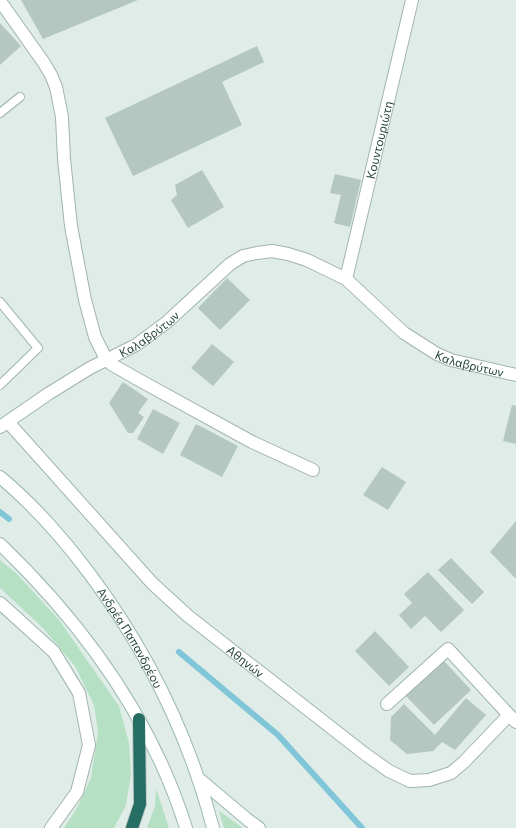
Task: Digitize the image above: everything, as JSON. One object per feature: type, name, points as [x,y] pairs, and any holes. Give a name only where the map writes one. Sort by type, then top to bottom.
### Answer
[{"type":"highway","points":[[132,828],[140,804],[139,719]]},
{"type":"street","name":"Κουντουριώτη","points":[[346,279],[412,0]]},
{"type":"street","name":"Καλαβρύτων","points":[[0,1],[52,75],[56,87],[62,117],[64,159],[71,226],[84,300],[95,337],[106,359],[136,345],[167,322],[230,264],[243,256],[272,251],[307,260],[346,279],[357,291],[404,333],[419,344],[437,354],[451,360],[516,375]]},
{"type":"street","points":[[4,424],[48,394],[106,359],[111,364],[139,380],[252,442],[313,470]]},
{"type":"street","name":"Αθηνών","points":[[4,424],[169,600],[388,771],[410,781],[429,780],[451,773],[513,718]]},
{"type":"street","name":"Ανδρέα Παπανδρέου","points":[[0,477],[18,492],[63,538],[109,600],[132,636],[152,672],[168,706],[198,778],[213,828]]},
{"type":"street","points":[[0,544],[50,595],[82,635],[111,676],[139,719],[167,775],[186,828]]},
{"type":"street","points":[[0,603],[54,652],[79,693],[89,745],[77,792],[51,828]]},
{"type":"street","points":[[387,704],[448,649],[513,718]]},
{"type":"street","points":[[198,778],[248,820],[260,828]]},
{"type":"lane","points":[[0,113],[20,97]]},
{"type":"lane","points":[[0,302],[38,348],[0,385]]},
{"type":"green space","points":[[0,560],[17,574],[59,620],[119,706],[129,743],[131,775],[126,805],[114,828],[64,828],[77,808],[91,778],[98,732],[94,705],[75,666],[43,628],[0,588]]},
{"type":"green space","points":[[156,788],[169,828],[147,828],[155,806]]},
{"type":"green space","points":[[219,811],[243,828],[224,828]]},
{"type":"building","points":[[21,0],[138,0],[43,39]]},
{"type":"building","points":[[0,23],[21,46],[0,65]]},
{"type":"building","points":[[257,46],[264,62],[222,82],[242,125],[133,176],[105,118]]},
{"type":"building","points":[[202,170],[224,207],[188,228],[171,200],[177,195],[175,185]]},
{"type":"building","points":[[335,174],[361,180],[350,227],[334,223],[341,195],[330,193]]},
{"type":"building","points":[[227,278],[250,300],[220,330],[198,308]]},
{"type":"building","points":[[212,344],[234,362],[213,386],[191,368]]},
{"type":"building","points":[[123,382],[148,399],[138,413],[144,417],[133,433],[128,433],[109,403]]},
{"type":"building","points":[[512,405],[516,406],[516,444],[503,441]]},
{"type":"building","points":[[153,409],[180,423],[163,454],[137,439]]},
{"type":"building","points":[[196,424],[238,446],[222,477],[180,455]]},
{"type":"building","points":[[382,467],[406,482],[388,510],[363,495]]},
{"type":"building","points":[[516,521],[516,578],[515,578],[490,552]]},
{"type":"building","points":[[451,558],[484,592],[472,604],[438,570]]},
{"type":"building","points":[[428,572],[464,610],[441,632],[425,616],[411,629],[399,615],[412,603],[404,594]]},
{"type":"building","points":[[375,631],[409,667],[389,686],[355,651]]},
{"type":"building","points":[[444,661],[471,690],[434,725],[406,696]]},
{"type":"building","points":[[466,698],[486,715],[455,750],[442,742],[433,751],[407,754],[390,740],[391,717],[404,704],[435,735]]},
{"type":"waterway","points":[[0,512],[9,519]]},
{"type":"waterway","points":[[179,652],[278,735],[362,828]]}]
